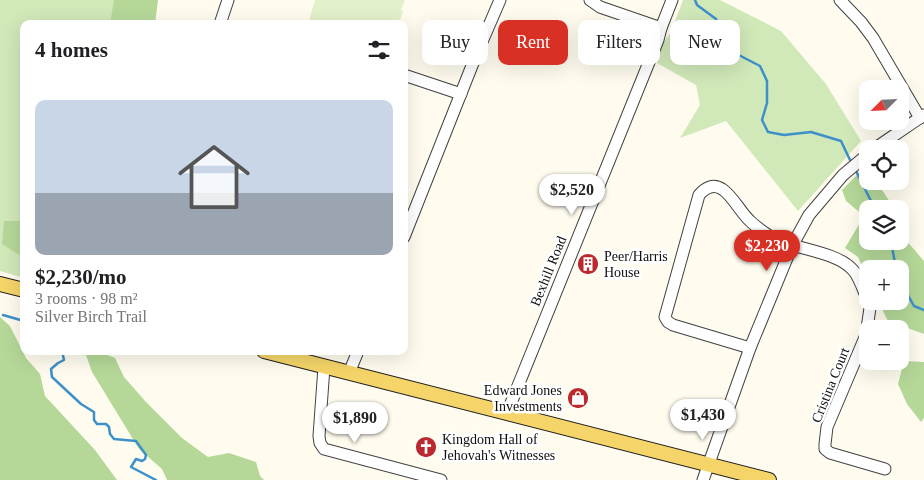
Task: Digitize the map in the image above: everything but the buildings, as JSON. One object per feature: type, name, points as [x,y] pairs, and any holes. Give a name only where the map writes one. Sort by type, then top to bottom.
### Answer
[{"type":"main road","points":[[0,284],[20,289]]},
{"type":"main road","points":[[279,355],[769,480]]},
{"type":"street","points":[[221,20],[228,0]]},
{"type":"street","points":[[408,227],[500,0]]},
{"type":"street","points":[[590,0],[600,7],[661,28]]},
{"type":"street","name":"Bexhill Road","points":[[507,413],[658,40],[672,0]]},
{"type":"street","points":[[840,0],[862,22],[922,117],[888,140]]},
{"type":"street","points":[[408,76],[461,94]]},
{"type":"street","points":[[703,480],[750,348],[792,246],[809,215],[843,175],[859,162]]},
{"type":"street","name":"Cristina Court","points":[[750,348],[673,325],[665,317],[698,195],[707,188],[714,186],[722,188],[749,220],[769,235],[792,246],[841,260],[854,270],[859,281]]},
{"type":"street","name":"Cristina Court","points":[[870,310],[866,335],[827,427],[825,449],[830,454],[885,469]]},
{"type":"street","points":[[350,373],[357,355]]},
{"type":"street","points":[[324,367],[319,436],[320,443],[324,448],[441,480]]},
{"type":"green space","points":[[0,0],[151,0],[144,20],[20,20],[20,277],[0,271]]},
{"type":"green space","points":[[114,0],[158,0],[156,20],[111,20]]},
{"type":"green space","points":[[315,0],[405,0],[401,10],[403,11],[400,20],[309,20]]},
{"type":"green space","points":[[683,0],[720,0],[781,31],[826,84],[860,140],[798,211],[726,121],[680,138],[700,105],[696,85],[660,65],[660,51],[665,40],[670,34],[670,65],[740,65],[740,20],[675,20]]},
{"type":"green space","points":[[859,173],[859,190],[882,190],[889,200],[859,200],[859,212],[846,201],[842,190]]},
{"type":"green space","points":[[4,221],[20,221],[20,255],[2,244]]},
{"type":"green space","points":[[859,224],[859,250],[909,250],[909,244],[924,261],[924,334],[909,329],[909,320],[888,320],[882,310],[909,310],[909,260],[859,260],[845,248]]},
{"type":"green space","points":[[0,317],[10,326],[20,346],[20,355],[24,355],[40,374],[45,396],[95,450],[117,480],[0,480]]},
{"type":"green space","points":[[86,355],[107,355],[115,358],[124,377],[182,438],[208,457],[229,453],[256,462],[260,476],[264,480],[167,480],[162,469],[139,449],[92,372]]},
{"type":"green space","points":[[909,361],[924,362],[924,418],[921,422],[907,404],[898,384],[902,370],[909,370]]},
{"type":"waterway","points":[[695,0],[697,5],[716,19],[733,52],[760,66],[767,81],[767,103],[762,120],[768,132],[784,135],[811,132],[841,141],[850,160]]},
{"type":"waterway","points":[[856,171],[870,200]]},
{"type":"waterway","points":[[893,250],[894,260]]},
{"type":"waterway","points":[[909,297],[914,306],[924,310]]},
{"type":"waterway","points":[[3,315],[20,320]]},
{"type":"waterway","points":[[63,355],[64,360],[51,369],[52,377],[81,404],[94,412],[94,420],[97,424],[106,424],[114,439],[136,441],[146,455],[142,461],[136,459],[131,467],[156,480]]},
{"type":"place","name":"Peer/Harris House","points":[[588,264]]},
{"type":"place","name":"Edward Jones Investments","points":[[578,398]]},
{"type":"place","name":"Kingdom Hall of Jehovah's Witnesses","points":[[426,447]]}]
